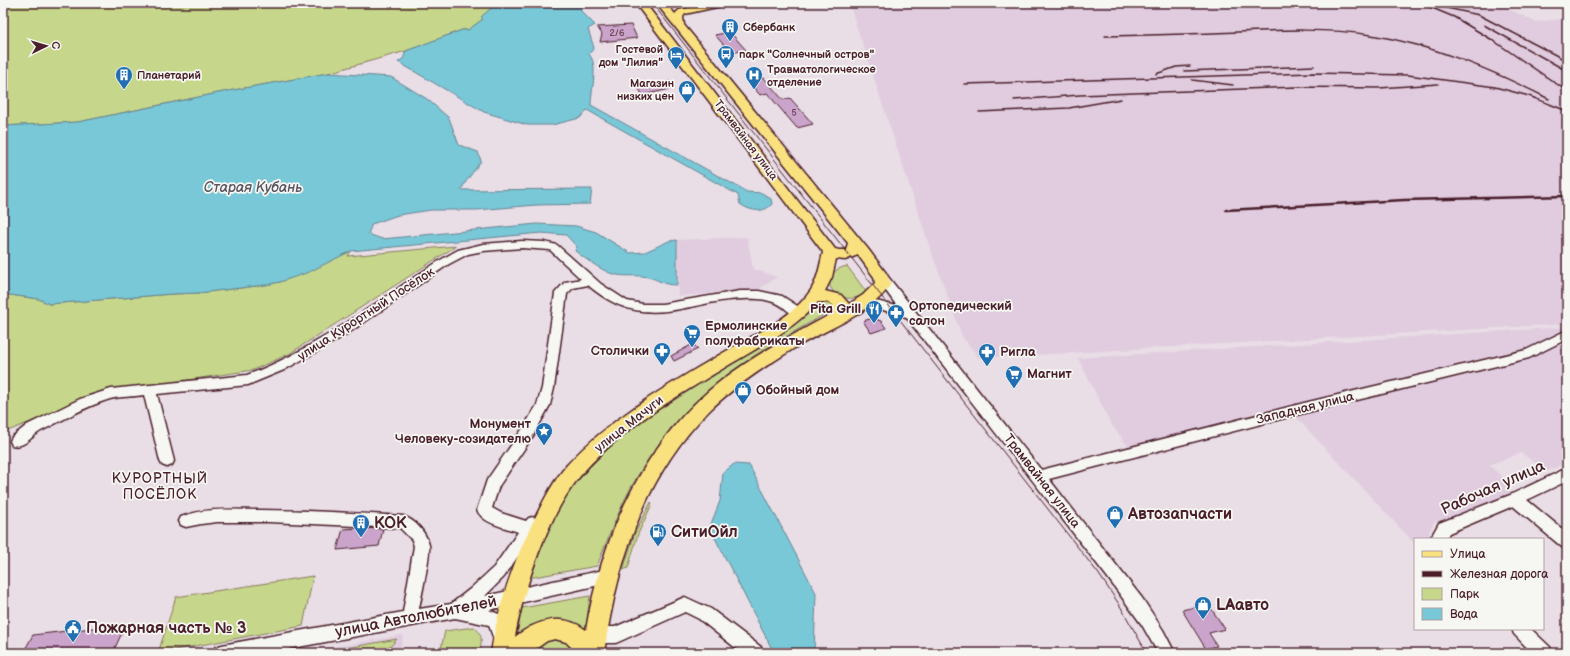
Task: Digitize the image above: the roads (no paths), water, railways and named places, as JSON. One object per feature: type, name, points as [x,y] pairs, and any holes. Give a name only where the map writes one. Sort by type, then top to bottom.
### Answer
[{"type":"main road","points":[[644,8],[664,5],[690,5],[701,3]]},
{"type":"main road","points":[[679,25],[678,17],[682,12],[723,3]]},
{"type":"main road","name":"Трамвайная улица","points":[[664,5],[876,270]]},
{"type":"main road","name":"Трамвайная улица","points":[[644,8],[830,252]]},
{"type":"main road","points":[[830,252],[836,255],[847,255],[854,251],[855,243]]},
{"type":"main road","name":"улица Мачуги","points":[[506,650],[512,599],[528,553],[554,500],[574,470],[610,435],[658,399],[770,333],[798,312],[813,298],[825,278],[830,252]]},
{"type":"main road","points":[[506,650],[525,642],[539,633],[556,630],[570,632],[593,647],[608,576],[624,529],[660,460],[693,417],[726,386],[774,353],[864,302],[881,288],[883,284],[876,270],[856,262],[843,263],[830,270],[825,278]]},
{"type":"main road","points":[[813,298],[823,296],[836,299],[841,304],[841,315]]},
{"type":"street","name":"улица Курортный Посёлок","points":[[17,441],[32,429],[85,403],[111,394],[248,380],[265,374],[322,345],[444,262],[464,251],[494,246],[542,245],[553,247],[607,296],[623,303],[644,309],[660,308],[737,296],[761,296],[779,300],[798,312]]},
{"type":"street","name":"Трамвайная улица","points":[[876,270],[909,314],[1039,476],[1139,606],[1167,653]]},
{"type":"street","points":[[527,528],[496,518],[484,510],[492,484],[528,432],[543,404],[548,388],[561,292],[569,285],[592,281]]},
{"type":"street","points":[[864,302],[885,306],[909,314]]},
{"type":"street","name":"Западная улица","points":[[1039,476],[1304,408],[1529,354],[1567,334]]},
{"type":"street","points":[[149,390],[166,461]]},
{"type":"street","name":"Рабочая улица","points":[[1438,538],[1444,528],[1515,499],[1567,474]]},
{"type":"street","points":[[1515,499],[1567,542]]},
{"type":"street","points":[[452,611],[476,594],[499,572],[527,528],[554,500]]},
{"type":"street","points":[[186,521],[225,516],[286,516],[403,522],[418,536],[422,546],[410,618]]},
{"type":"street","name":"улица Автолюбителей","points":[[222,653],[452,611],[512,599],[608,576]]},
{"type":"street","points":[[593,647],[685,604],[705,614],[755,653]]},
{"type":"street","points":[[452,611],[484,616],[494,620],[506,650]]},
{"type":"street","points":[[1521,630],[1544,653]]},
{"type":"water","points":[[497,3],[581,3],[581,11],[595,25],[588,29],[594,48],[589,54],[594,65],[591,105],[747,192],[762,193],[771,199],[772,204],[765,209],[752,210],[740,204],[738,195],[587,110],[580,118],[552,125],[527,125],[484,112],[398,62],[403,59],[406,51],[462,30],[468,30],[483,19],[481,17]]},
{"type":"water","name":"Старая Кубань","points":[[328,73],[391,77],[427,99],[449,118],[459,145],[478,152],[481,161],[461,190],[592,189],[590,204],[536,205],[477,210],[431,210],[398,215],[372,224],[368,234],[382,239],[537,224],[576,226],[596,232],[630,253],[645,252],[669,241],[677,240],[677,285],[664,283],[648,277],[610,273],[575,251],[577,247],[566,235],[541,233],[351,251],[309,272],[280,282],[199,293],[49,304],[39,299],[3,294],[3,126],[78,122],[228,91]]},
{"type":"water","points":[[734,464],[749,465],[816,593],[814,653],[774,653],[714,536],[711,524],[720,501],[723,473]]},
{"type":"tram line","points":[[652,3],[1098,573],[1119,604],[1147,653]]},
{"type":"railway","points":[[1420,3],[1454,17],[1494,41],[1567,91]]},
{"type":"railway","points":[[1433,5],[1479,15],[1567,61]]},
{"type":"railway","points":[[1484,25],[1567,71]]},
{"type":"railway","points":[[1105,36],[1304,30],[1338,31],[1371,35],[1394,39],[1440,52],[1506,78],[1549,99]]},
{"type":"railway","points":[[1156,74],[1176,67],[1190,66]]},
{"type":"railway","points":[[1184,71],[1314,66]]},
{"type":"railway","points":[[964,84],[1312,73],[1408,75],[1495,87],[1529,96],[1567,111]]},
{"type":"railway","points":[[1192,80],[1233,85]]},
{"type":"railway","points":[[1014,100],[1080,95],[1296,87],[1379,88],[1438,84]]},
{"type":"railway","points":[[979,112],[1069,108],[1121,99]]},
{"type":"railway","points":[[1226,210],[1404,200],[1567,196]]},
{"type":"place","name":"Сбербанк","points":[[730,42]]},
{"type":"place","name":"парк \"Солнечный остров\"","points":[[726,69]]},
{"type":"place","name":"Гостевой дом \"Лилия\"","points":[[676,70]]},
{"type":"place","name":"Планетарий","points":[[124,90]]},
{"type":"place","name":"Травматологическое отделение","points":[[754,90]]},
{"type":"place","name":"Магазин низких цен","points":[[687,104]]},
{"type":"place","name":"Pita Grill","points":[[874,324]]},
{"type":"place","name":"Ортопедический салон","points":[[896,328]]},
{"type":"place","name":"Ермолинские полуфабрикаты","points":[[692,348]]},
{"type":"place","name":"Столички","points":[[662,366]]},
{"type":"place","name":"Ригла","points":[[987,367]]},
{"type":"place","name":"Магнит","points":[[1014,389]]},
{"type":"place","name":"Обойный дом","points":[[743,405]]},
{"type":"place","name":"Монумент Человеку-созидателю","points":[[544,446]]},
{"type":"place","name":"Автозапчасти","points":[[1115,529]]},
{"type":"place","name":"КОК","points":[[361,538]]},
{"type":"place","name":"СитиОйл","points":[[658,547]]},
{"type":"place","name":"LAавто","points":[[1203,620]]},
{"type":"place","name":"Пожарная часть № 3","points":[[73,643]]},
{"type":"district","name":"КУРОРТНЫЙ ПОСЁЛОК","points":[[160,486]]}]
